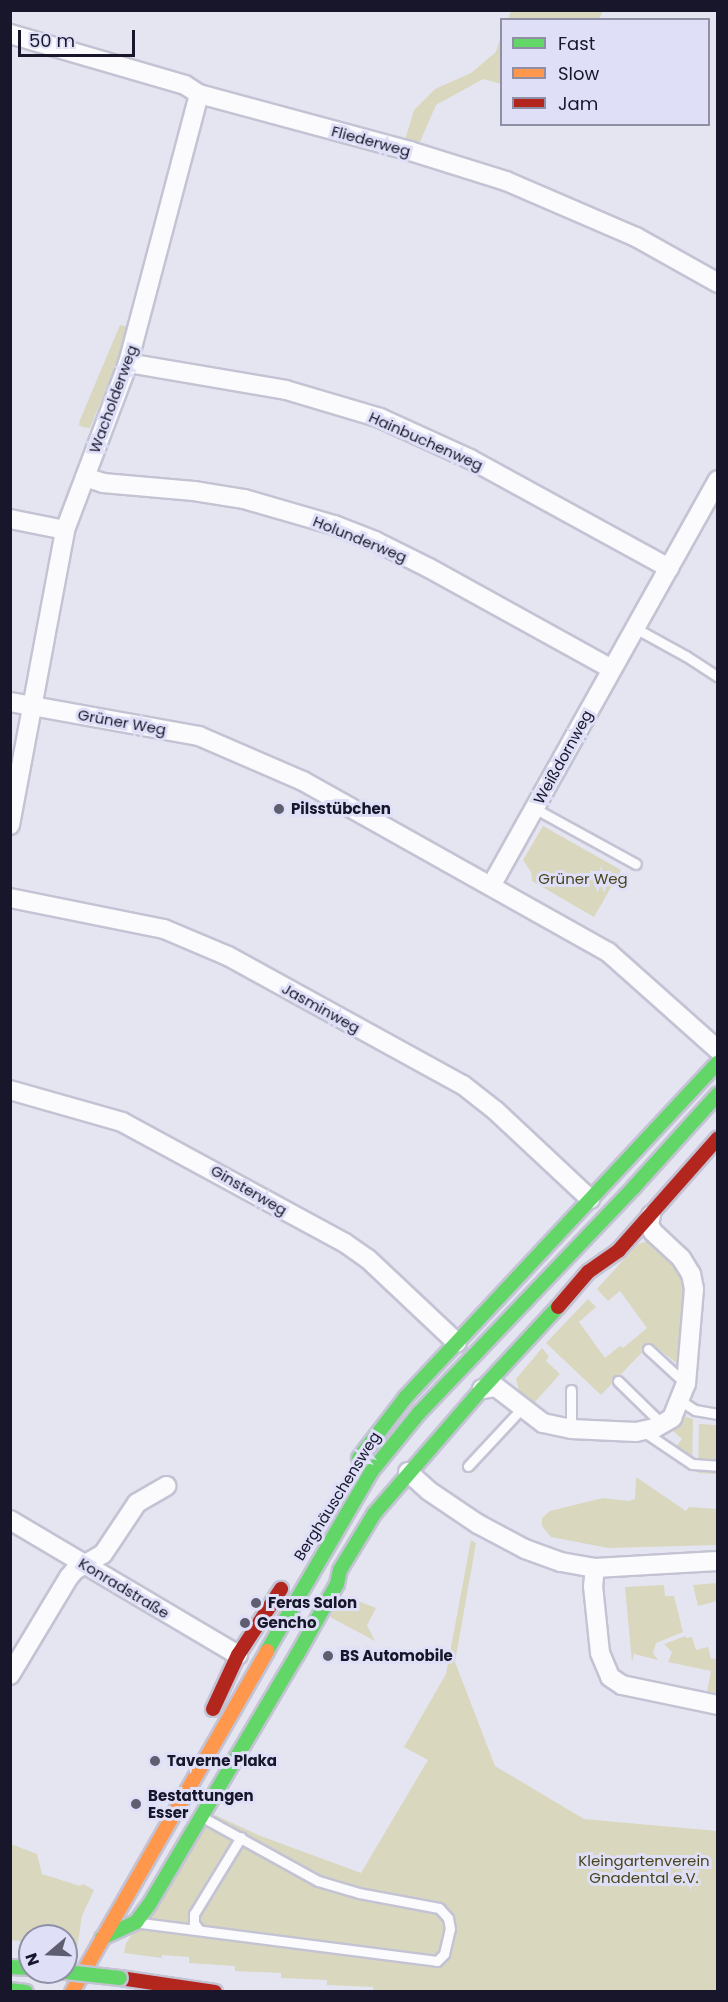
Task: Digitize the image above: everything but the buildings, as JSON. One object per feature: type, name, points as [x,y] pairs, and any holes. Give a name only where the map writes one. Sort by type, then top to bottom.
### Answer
[{"type":"main road","name":"Berghäuschensweg","points":[[348,1474],[381,1427],[717,1062]]},
{"type":"main road","name":"Berghäuschensweg","points":[[72,1992],[345,1513],[371,1472],[418,1413],[641,1180],[717,1094]]},
{"type":"main road","points":[[99,1916],[102,1938],[136,1922],[203,1817],[327,1601],[340,1570],[374,1514],[408,1472],[533,1336],[588,1272],[619,1250],[717,1138]]},
{"type":"main road","name":"Berghäuschensweg","points":[[205,1723],[223,1692],[238,1655],[265,1616],[288,1575]]},
{"type":"main road","points":[[78,1973],[215,1992]]},
{"type":"main road","points":[[10,1990],[26,1992]]},
{"type":"street","name":"Fliederweg","points":[[10,34],[185,85],[199,94],[410,151],[506,181],[636,237],[717,283]]},
{"type":"street","name":"Wacholderweg","points":[[10,825],[64,530],[128,363],[199,94]]},
{"type":"street","name":"Hainbuchenweg","points":[[128,363],[286,390],[380,418],[470,459],[669,568]]},
{"type":"street","name":"Holunderweg","points":[[86,477],[103,483],[194,490],[244,499],[333,525],[429,568],[612,669]]},
{"type":"street","name":"Weißdornweg","points":[[491,886],[717,480]]},
{"type":"street","points":[[10,519],[64,530]]},
{"type":"street","name":"Grüner Weg","points":[[10,702],[199,736],[303,781],[608,952],[717,1050]]},
{"type":"street","name":"Jasminweg","points":[[10,898],[164,929],[228,956],[463,1085],[504,1119],[590,1200]]},
{"type":"street","name":"Ginsterweg","points":[[10,1090],[122,1122],[345,1243],[368,1259],[457,1343]]},
{"type":"street","points":[[482,1389],[496,1387],[543,1423],[571,1429],[643,1431],[663,1425],[676,1412],[684,1393],[694,1284],[681,1258],[652,1232],[649,1224],[651,1215]]},
{"type":"street","points":[[408,1472],[429,1491],[500,1536],[542,1556],[596,1568],[717,1561]]},
{"type":"street","points":[[10,1675],[69,1577],[84,1564],[102,1554],[131,1508],[166,1486]]},
{"type":"street","name":"Konradstraße","points":[[10,1520],[238,1655]]},
{"type":"street","points":[[596,1568],[593,1586],[600,1653],[610,1677],[622,1685],[717,1706]]},
{"type":"lane","points":[[635,628],[686,656],[717,677]]},
{"type":"lane","points":[[534,808],[636,864]]},
{"type":"lane","points":[[648,1349],[695,1410],[717,1414]]},
{"type":"lane","points":[[618,1381],[663,1425]]},
{"type":"lane","points":[[571,1390],[571,1429]]},
{"type":"lane","points":[[468,1466],[523,1407]]},
{"type":"lane","points":[[643,1431],[692,1464],[717,1466]]},
{"type":"lane","points":[[136,1922],[437,1960],[444,1954],[450,1929],[448,1918],[439,1908],[359,1893],[318,1881],[203,1817]]},
{"type":"lane","points":[[199,1930],[194,1923],[194,1914],[241,1837]]},
{"type":"green space","points":[[511,10],[603,11],[600,18],[508,18]]},
{"type":"green space","points":[[500,39],[500,84],[483,79],[436,105],[419,144],[405,140],[414,110],[435,89],[471,73],[496,52]]},
{"type":"green space","points":[[120,325],[128,327],[120,355],[90,428],[82,427],[79,425],[80,420]]},
{"type":"green space","name":"Grüner Weg","points":[[543,826],[621,870],[594,917],[532,881],[531,872],[523,860]]},
{"type":"green space","points":[[649,1241],[672,1260],[681,1273],[686,1287],[679,1365],[651,1343],[601,1395],[546,1343],[588,1299],[596,1307],[579,1322],[605,1358],[620,1346],[623,1348],[647,1328],[620,1291],[608,1301],[597,1289],[638,1244]]},
{"type":"green space","points":[[542,1348],[549,1356],[546,1361],[560,1374],[533,1404],[519,1391],[516,1379]]},
{"type":"green space","points":[[683,1416],[693,1419],[692,1472],[658,1448],[664,1438],[676,1447],[682,1439],[671,1429]]},
{"type":"green space","points":[[699,1424],[716,1425],[718,1430],[717,1474],[698,1473]]},
{"type":"green space","points":[[636,1477],[686,1511],[689,1507],[717,1509],[717,1545],[608,1548],[551,1537],[542,1526],[542,1518],[550,1511],[603,1498],[629,1501],[635,1499]]},
{"type":"green space","name":"Kleingartenverein Gnadental e.V.","points":[[471,1540],[476,1543],[455,1662],[495,1766],[584,1819],[717,1831],[717,1991],[373,1991],[373,1987],[327,1985],[327,1980],[281,1978],[281,1973],[235,1971],[235,1966],[189,1963],[189,1957],[162,1955],[162,1958],[124,1953],[126,1943],[215,1815],[258,1835],[361,1873],[428,1760],[404,1747],[446,1674]]},
{"type":"green space","points":[[717,1583],[717,1601],[698,1606],[693,1585]]},
{"type":"green space","points":[[664,1585],[665,1596],[674,1596],[683,1632],[656,1643],[653,1653],[658,1660],[634,1654],[632,1662],[625,1587]]},
{"type":"green space","points":[[353,1599],[376,1608],[367,1625],[375,1641],[330,1617],[337,1605]]},
{"type":"green space","points":[[686,1636],[686,1638],[692,1637],[696,1650],[708,1647],[711,1659],[717,1658],[717,1693],[707,1692],[711,1671],[668,1662],[672,1652],[664,1644]]},
{"type":"green space","points":[[11,1844],[37,1854],[42,1874],[80,1886],[83,1884],[94,1890],[82,1916],[78,1942],[78,1924],[18,1924],[18,1941],[11,1940]]},
{"type":"traffic: fast","points":[[359,1458],[405,1398],[718,1062]]},
{"type":"traffic: fast","points":[[267,1651],[371,1472],[419,1413],[634,1187],[718,1094]]},
{"type":"traffic: fast","points":[[102,1938],[136,1922],[149,1905],[297,1655],[337,1584],[340,1570],[374,1514],[482,1389],[558,1307]]},
{"type":"traffic: fast","points":[[10,1967],[18,1967]]},
{"type":"traffic: fast","points":[[78,1973],[120,1978]]},
{"type":"traffic: fast","points":[[10,1990],[26,1992]]},
{"type":"traffic: slow","points":[[72,1992],[267,1651]]},
{"type":"traffic: jam","points":[[558,1307],[588,1272],[619,1250],[718,1138]]},
{"type":"traffic: jam","points":[[213,1709],[238,1655],[281,1589]]},
{"type":"traffic: jam","points":[[120,1978],[215,1992]]},
{"type":"place","name":"Pilsstübchen","points":[[279,809]]},
{"type":"place","name":"Feras Salon","points":[[256,1603]]},
{"type":"place","name":"Gencho","points":[[245,1623]]},
{"type":"place","name":"BS Automobile","points":[[328,1656]]},
{"type":"place","name":"Taverne Plaka","points":[[155,1761]]},
{"type":"place","name":"Bestattungen Esser","points":[[136,1804]]}]
